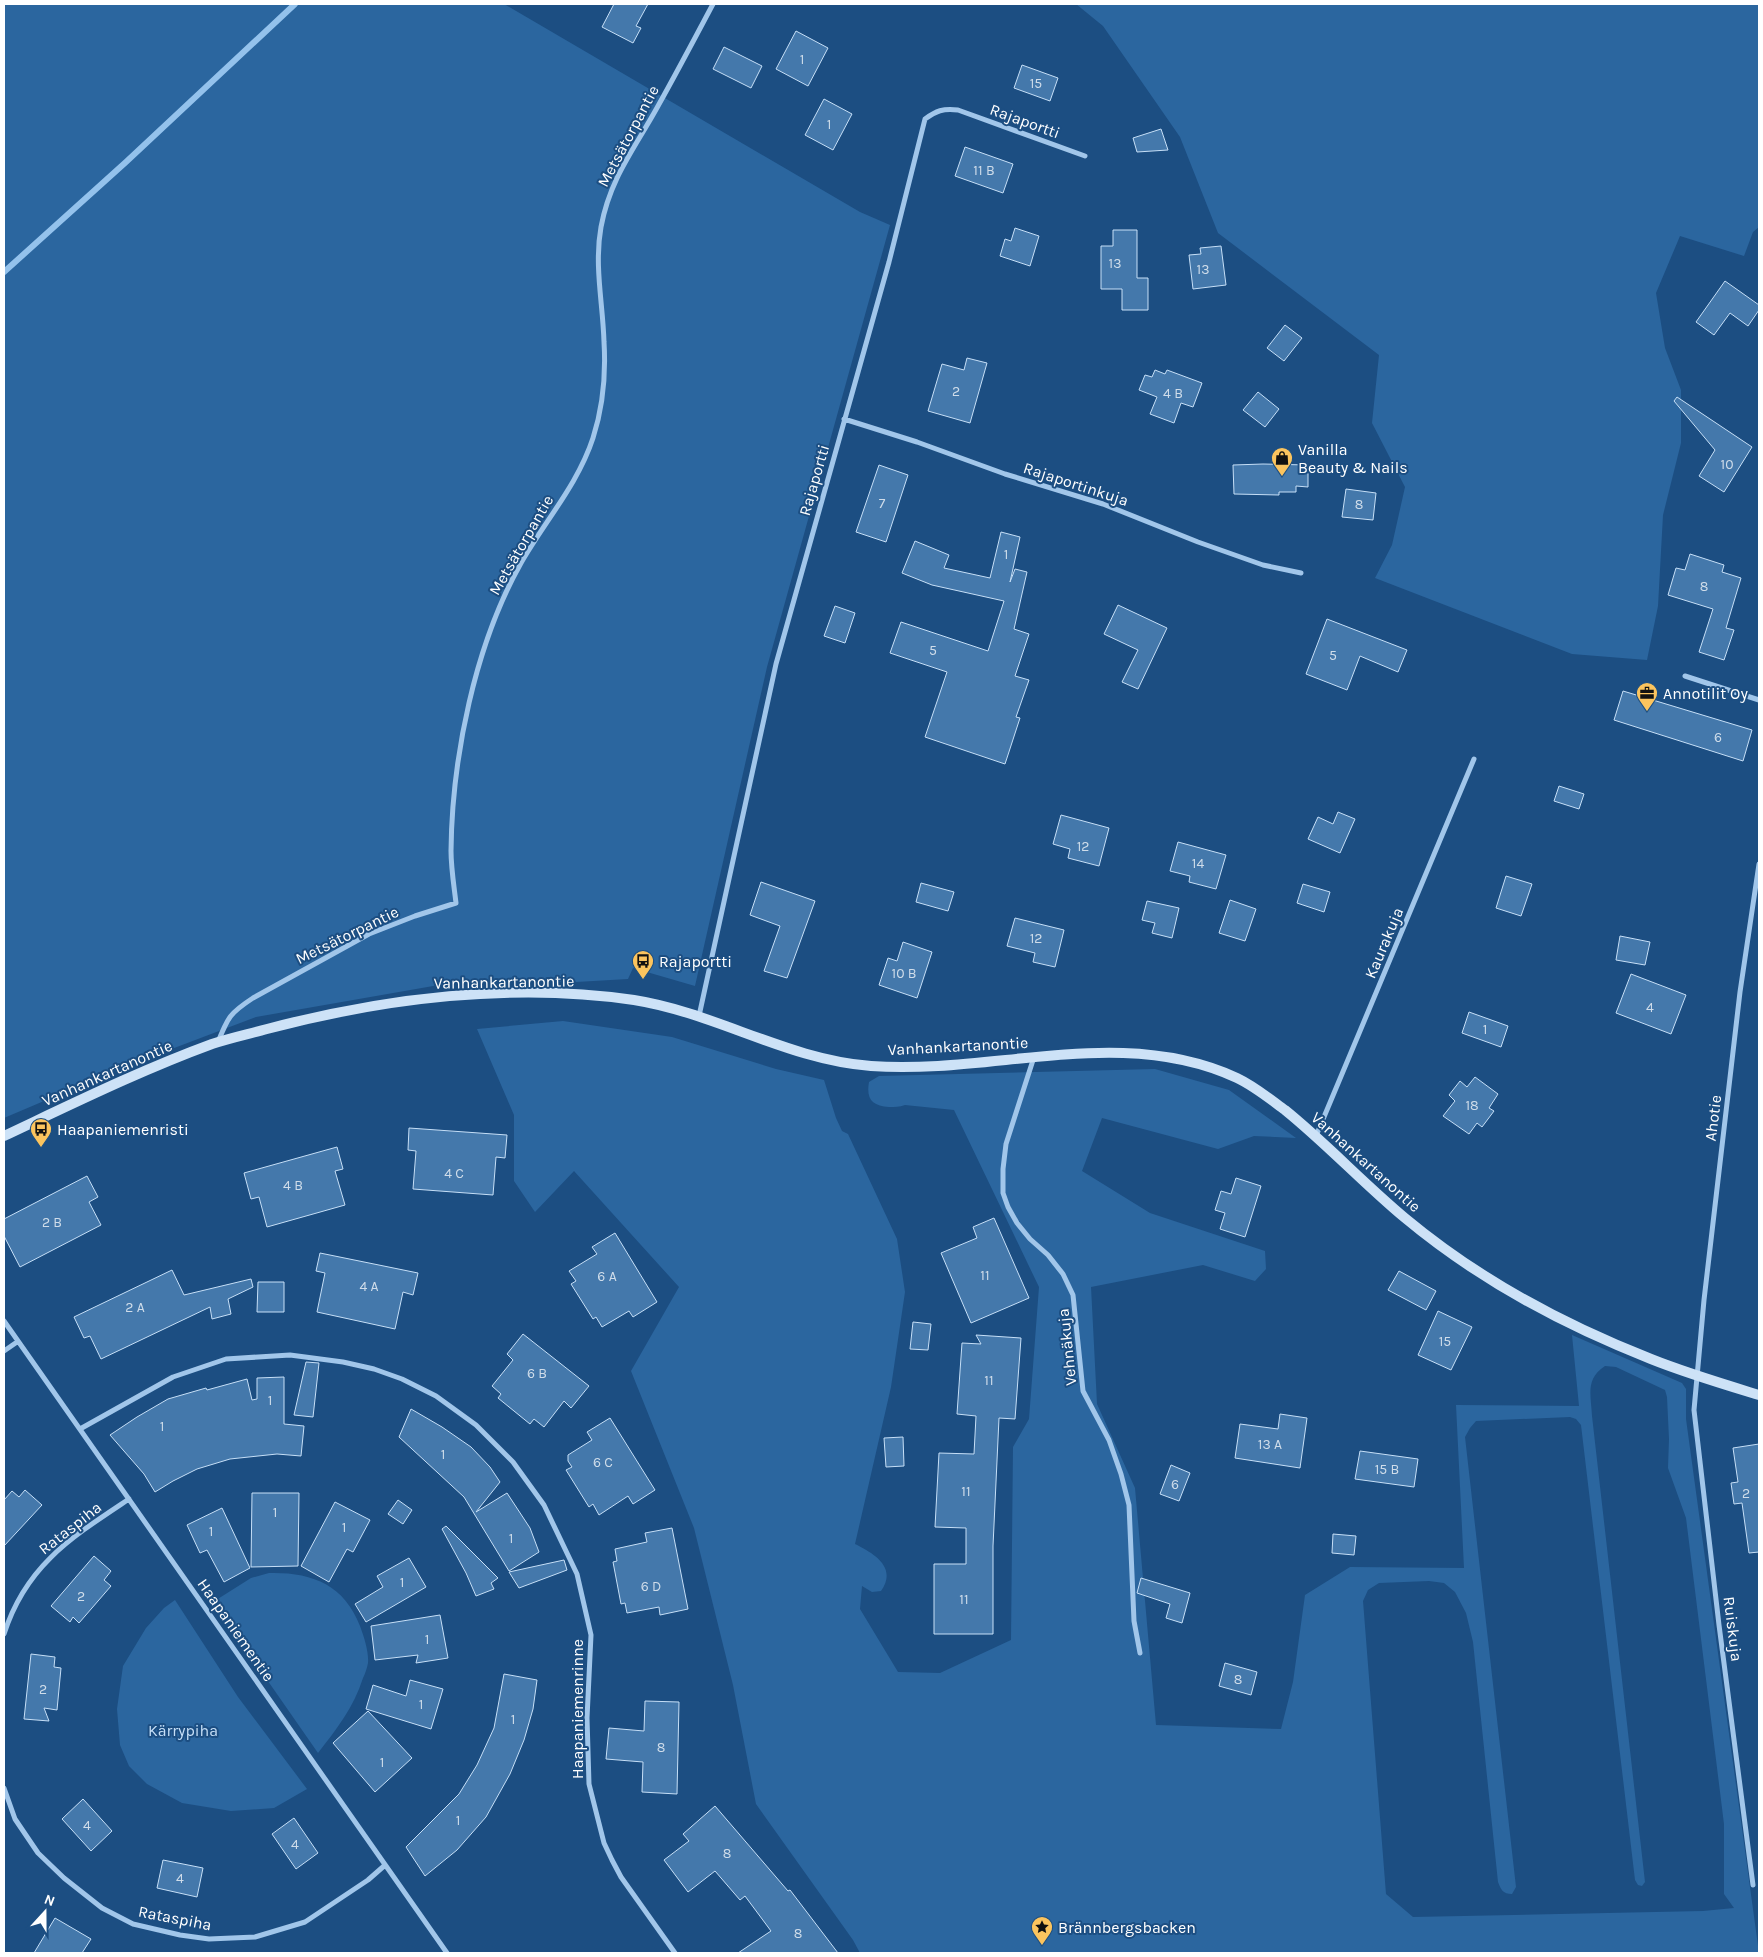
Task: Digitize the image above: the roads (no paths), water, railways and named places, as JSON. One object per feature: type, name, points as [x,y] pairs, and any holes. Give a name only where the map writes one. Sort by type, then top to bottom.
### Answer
[{"type":"street","name":"Metsätorpantie","points":[[217,1042],[228,1017],[253,998],[369,934],[415,916],[456,904],[451,853],[453,804],[459,759],[476,672],[489,631],[504,596],[522,561],[580,469],[592,439],[600,411],[604,378],[604,342],[598,266],[600,230],[606,204],[618,174],[657,108],[713,4]]},
{"type":"street","name":"Rajaportti","points":[[699,1017],[767,701],[889,262],[924,119],[936,111],[947,108],[958,110],[1085,156]]},
{"type":"street","name":"Rajaportinkuja","points":[[844,419],[917,442],[1005,474],[1103,504],[1262,565],[1300,573]]},
{"type":"street","points":[[1686,676],[1759,700]]},
{"type":"street","name":"Kaurakuja","points":[[1316,1136],[1474,759]]},
{"type":"street","name":"Ahotie","points":[[1697,1375],[1740,992],[1759,864]]},
{"type":"street","name":"Vanhankartanontie","points":[[4,1136],[164,1062],[217,1042],[302,1020],[374,1006],[463,995],[541,993],[636,1001],[699,1017],[780,1046],[825,1059],[871,1066],[934,1066],[1084,1053],[1154,1055],[1203,1065],[1239,1079],[1268,1097],[1316,1136],[1403,1216],[1467,1264],[1527,1300],[1603,1339],[1697,1375],[1759,1395]]},
{"type":"street","name":"Vehnäkuja","points":[[1034,1057],[1006,1144],[1002,1169],[1003,1194],[1017,1223],[1058,1268],[1073,1295],[1083,1390],[1109,1440],[1129,1505],[1134,1621],[1140,1653]]},
{"type":"street","name":"Haapaniementie","points":[[4,1321],[384,1866],[447,1953]]},
{"type":"street","points":[[4,1351],[17,1342]]},
{"type":"street","name":"Haapaniemenrinne","points":[[80,1429],[173,1377],[226,1359],[290,1355],[374,1369],[402,1379],[436,1396],[476,1425],[513,1462],[544,1506],[577,1574],[591,1635],[587,1718],[589,1784],[593,1801],[604,1843],[621,1877],[675,1953]]},
{"type":"street","name":"Ruiskuja","points":[[1697,1375],[1695,1418],[1719,1625],[1754,1885]]},
{"type":"street","name":"Rataspiha","points":[[4,1634],[11,1611],[37,1570],[65,1543],[129,1499]]},
{"type":"street","name":"Rataspiha","points":[[4,1788],[15,1819],[38,1853],[64,1878],[102,1908],[133,1924],[180,1935],[209,1939],[255,1938],[305,1922],[368,1880],[384,1866]]},
{"type":"waterway","points":[[4,272],[126,162],[295,4]]},
{"type":"place","name":"Vanilla Beauty & Nails","points":[[1282,477]]},
{"type":"place","name":"Annotilit Oy","points":[[1647,712]]},
{"type":"place","name":"Rajaportti","points":[[643,980]]},
{"type":"place","name":"Haapaniemenristi","points":[[41,1148]]},
{"type":"place","name":"Brännbergsbacken","points":[[1042,1946]]},
{"type":"park label","name":"Kärrypiha","points":[[183,1730]]}]
